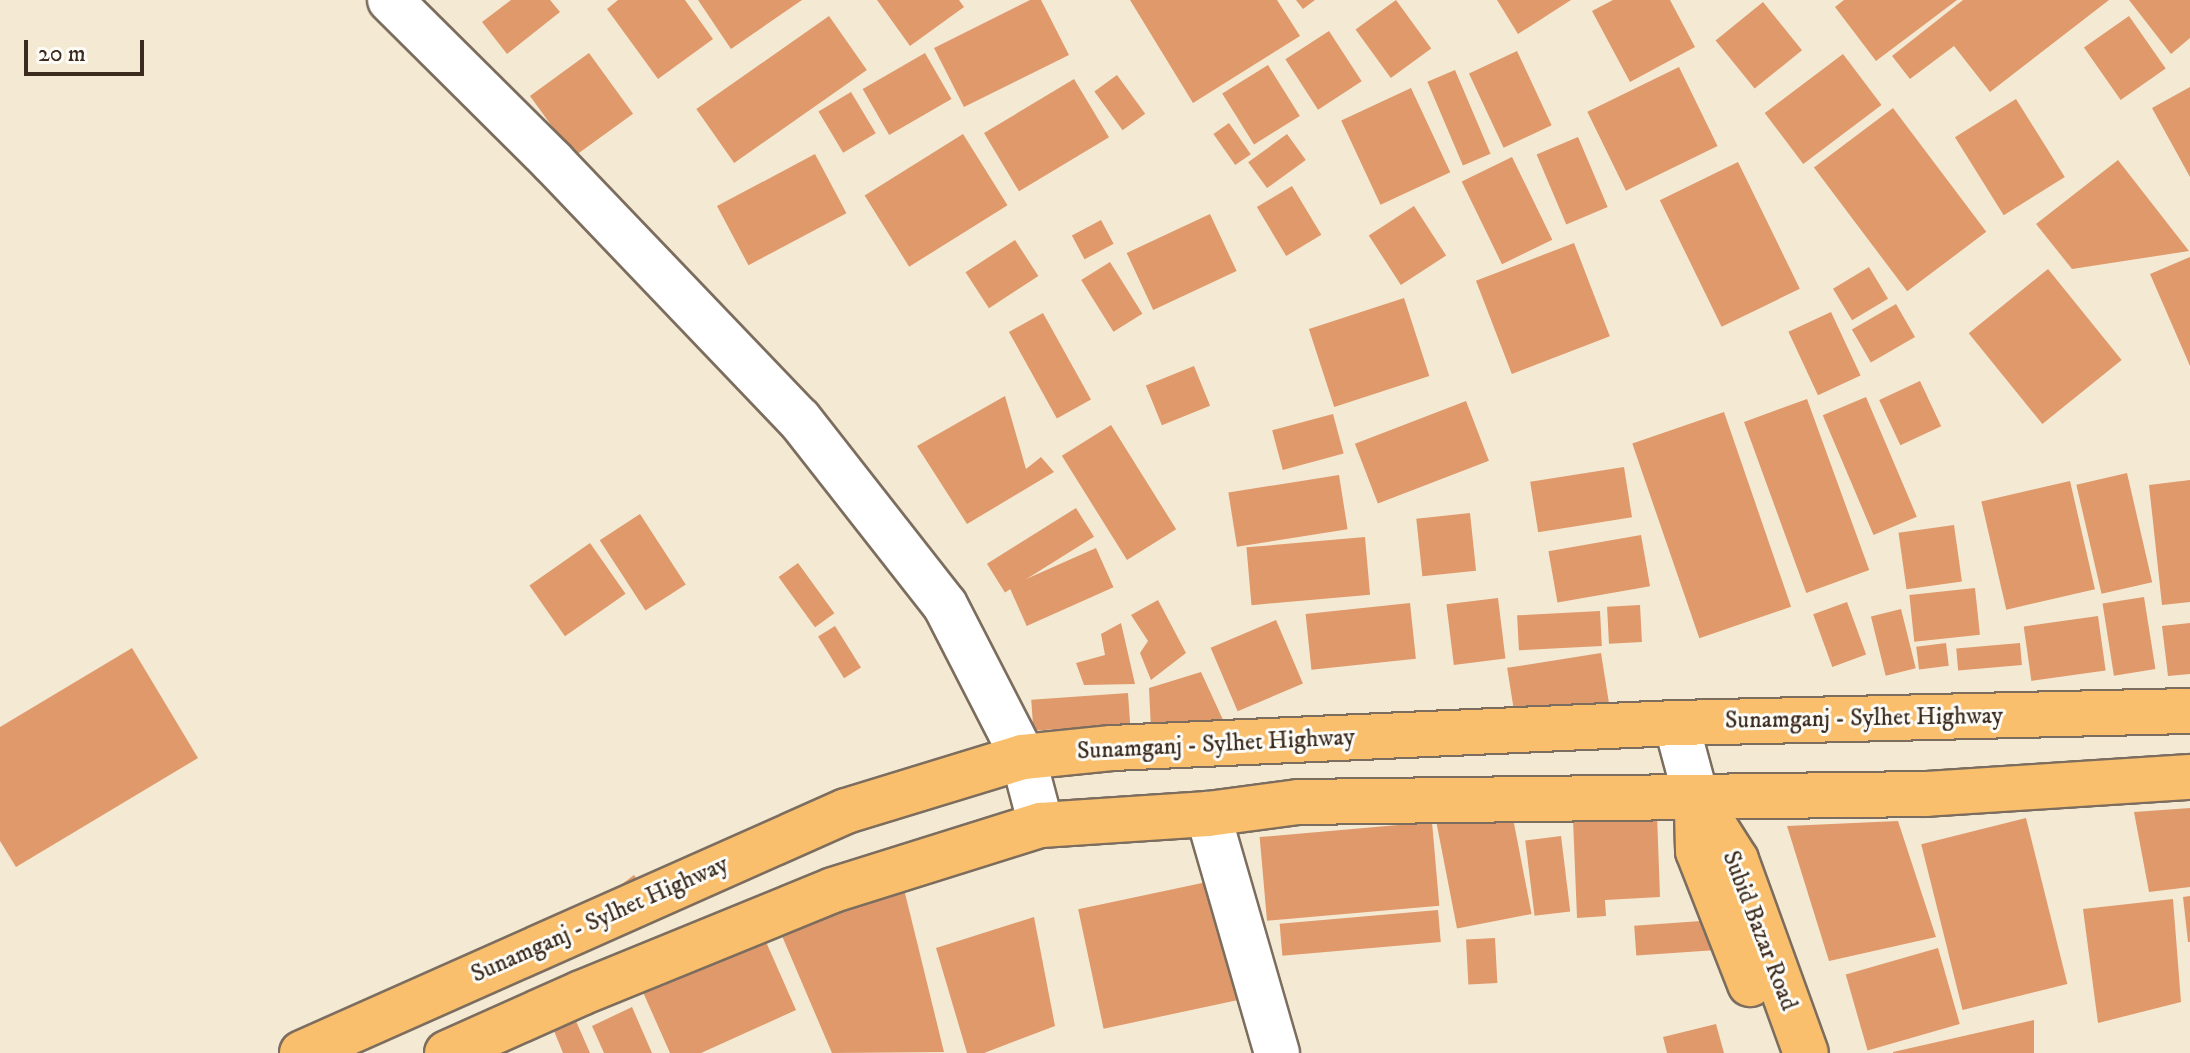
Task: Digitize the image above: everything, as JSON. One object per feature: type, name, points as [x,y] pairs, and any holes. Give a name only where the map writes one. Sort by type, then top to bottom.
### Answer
[{"type":"main road","name":"Sunamganj - Sylhet Highway","points":[[302,1053],[846,811],[1023,757],[1112,748],[1676,723],[2190,711]]},
{"type":"main road","points":[[447,1053],[581,993],[833,890],[1041,825],[1208,814],[1298,802],[1926,794],[2190,777]]},
{"type":"main road","name":"Subid Bazar Road","points":[[1696,797],[1698,851],[1777,1053]]},
{"type":"main road","name":"Subid Bazar Road","points":[[1696,797],[1736,860],[1806,1053]]},
{"type":"street","points":[[390,0],[553,162],[799,419],[945,605],[1023,757],[1041,825]]},
{"type":"street","points":[[1676,723],[1696,797]]},
{"type":"street","points":[[1208,814],[1277,1053]]},
{"type":"building","points":[[511,0],[550,0],[560,12],[507,54],[482,22]]},
{"type":"building","points":[[618,0],[685,0],[713,39],[658,79],[607,9]]},
{"type":"building","points":[[698,0],[802,0],[731,49]]},
{"type":"building","points":[[877,0],[959,0],[964,7],[910,46]]},
{"type":"building","points":[[1030,0],[1041,0],[1069,55],[964,107],[934,48]]},
{"type":"building","points":[[1130,0],[1277,0],[1300,36],[1193,103]]},
{"type":"building","points":[[1296,0],[1315,0],[1303,9]]},
{"type":"building","points":[[1396,0],[1431,49],[1391,78],[1356,29]]},
{"type":"building","points":[[1497,0],[1571,0],[1518,34]]},
{"type":"building","points":[[1613,0],[1670,0],[1695,47],[1630,82],[1592,11]]},
{"type":"building","points":[[1844,0],[1957,0],[1876,61],[1835,7]]},
{"type":"building","points":[[1963,0],[2109,0],[1990,92],[1954,46],[1910,79],[1892,56]]},
{"type":"building","points":[[2129,0],[2190,0],[2190,38],[2171,54]]},
{"type":"building","points":[[1763,2],[1802,50],[1755,89],[1716,40]]},
{"type":"building","points":[[829,16],[867,70],[734,163],[696,109]]},
{"type":"building","points":[[2129,16],[2166,68],[2121,100],[2084,48]]},
{"type":"building","points":[[1329,31],[1362,81],[1318,110],[1285,59]]},
{"type":"building","points":[[1517,51],[1552,125],[1504,148],[1469,73]]},
{"type":"building","points":[[589,53],[633,114],[574,157],[530,96]]},
{"type":"building","points":[[925,53],[952,99],[889,135],[863,89]]},
{"type":"building","points":[[1843,54],[1882,105],[1803,164],[1765,113]]},
{"type":"building","points":[[1268,65],[1300,116],[1254,144],[1222,94]]},
{"type":"building","points":[[1679,67],[1718,146],[1626,191],[1587,112]]},
{"type":"building","points":[[1455,70],[1491,154],[1463,165],[1427,82]]},
{"type":"building","points":[[1117,75],[1145,114],[1123,130],[1094,91]]},
{"type":"building","points":[[1074,79],[1109,137],[1019,191],[984,133]]},
{"type":"building","points":[[2190,87],[2190,177],[2152,108]]},
{"type":"building","points":[[1411,88],[1450,172],[1381,205],[1341,121]]},
{"type":"building","points":[[851,92],[876,133],[843,153],[818,112]]},
{"type":"building","points":[[2016,99],[2065,177],[2004,215],[1955,137]]},
{"type":"building","points":[[1893,108],[1986,232],[1907,291],[1814,168]]},
{"type":"building","points":[[1229,123],[1251,154],[1235,165],[1213,134]]},
{"type":"building","points":[[963,134],[1008,205],[909,267],[865,195]]},
{"type":"building","points":[[1287,134],[1306,160],[1267,188],[1248,162]]},
{"type":"building","points":[[1578,137],[1608,207],[1566,225],[1537,155]]},
{"type":"building","points":[[815,154],[846,213],[748,265],[717,206]]},
{"type":"building","points":[[1512,157],[1552,240],[1502,264],[1462,182]]},
{"type":"building","points":[[2118,160],[2189,251],[2072,269],[2036,224]]},
{"type":"building","points":[[1738,162],[1800,289],[1722,327],[1660,200]]},
{"type":"building","points":[[1292,186],[1321,235],[1286,256],[1257,207]]},
{"type":"building","points":[[1414,206],[1446,255],[1401,285],[1369,235]]},
{"type":"building","points":[[1210,214],[1237,271],[1153,310],[1127,253]]},
{"type":"building","points":[[1101,220],[1114,244],[1085,259],[1072,235]]},
{"type":"building","points":[[1015,240],[1038,276],[989,308],[966,272]]},
{"type":"building","points":[[1574,243],[1610,336],[1512,374],[1476,281]]},
{"type":"building","points":[[2190,257],[2190,366],[2150,274]]},
{"type":"building","points":[[1110,262],[1142,314],[1113,332],[1081,280]]},
{"type":"building","points":[[1869,267],[1888,299],[1852,320],[1833,289]]},
{"type":"building","points":[[2048,269],[2122,360],[2042,424],[1969,333]]},
{"type":"building","points":[[1404,298],[1429,376],[1334,407],[1309,329]]},
{"type":"building","points":[[1896,304],[1915,337],[1871,362],[1852,330]]},
{"type":"building","points":[[1831,312],[1861,375],[1818,395],[1788,332]]},
{"type":"building","points":[[1043,313],[1091,400],[1057,418],[1009,332]]},
{"type":"building","points":[[1194,366],[1210,406],[1162,425],[1146,385]]},
{"type":"building","points":[[1920,381],[1941,426],[1900,445],[1879,400]]},
{"type":"building","points":[[1005,396],[1026,469],[1041,457],[1054,472],[967,524],[917,446]]},
{"type":"building","points":[[1866,397],[1917,517],[1874,535],[1823,415]]},
{"type":"building","points":[[1807,399],[1869,570],[1806,593],[1744,422]]},
{"type":"building","points":[[1466,401],[1489,461],[1378,503],[1355,444]]},
{"type":"building","points":[[1724,412],[1791,607],[1699,638],[1632,444]]},
{"type":"building","points":[[1333,414],[1344,454],[1283,470],[1272,430]]},
{"type":"building","points":[[1111,425],[1176,529],[1127,560],[1062,456]]},
{"type":"building","points":[[1624,467],[1632,517],[1538,532],[1530,482]]},
{"type":"building","points":[[2127,473],[2152,582],[2102,594],[2076,485]]},
{"type":"building","points":[[1339,475],[1348,529],[1237,547],[1228,493]]},
{"type":"building","points":[[2190,480],[2190,602],[2162,605],[2149,485]]},
{"type":"building","points":[[2070,481],[2095,589],[2006,610],[1981,501]]},
{"type":"building","points":[[1076,508],[1094,537],[1005,592],[987,564]]},
{"type":"building","points":[[1470,513],[1476,571],[1422,576],[1416,519]]},
{"type":"building","points":[[640,514],[686,584],[645,611],[600,540]]},
{"type":"building","points":[[1954,525],[1962,581],[1906,589],[1899,533]]},
{"type":"building","points":[[1641,535],[1650,586],[1557,603],[1548,551]]},
{"type":"building","points":[[1365,537],[1370,595],[1252,605],[1246,547]]},
{"type":"building","points":[[590,543],[626,594],[565,636],[529,585]]},
{"type":"building","points":[[1096,548],[1113,587],[1027,626],[1009,587]]},
{"type":"building","points":[[798,563],[834,613],[815,627],[779,577]]},
{"type":"building","points":[[1975,588],[1980,635],[1914,642],[1909,595]]},
{"type":"building","points":[[2144,597],[2155,669],[2114,676],[2103,604]]},
{"type":"building","points":[[1498,598],[1505,659],[1454,665],[1446,604]]},
{"type":"building","points":[[1158,600],[1186,653],[1151,680],[1140,653],[1148,641],[1131,615]]},
{"type":"building","points":[[1847,602],[1866,655],[1832,667],[1813,614]]},
{"type":"building","points":[[1410,603],[1416,659],[1311,670],[1306,614]]},
{"type":"building","points":[[1640,605],[1642,642],[1609,644],[1607,607]]},
{"type":"building","points":[[1901,609],[1916,668],[1886,676],[1871,616]]},
{"type":"building","points":[[1600,611],[1602,646],[1519,650],[1517,615]]},
{"type":"building","points":[[2098,616],[2106,670],[2031,681],[2024,626]]},
{"type":"building","points":[[1276,620],[1303,684],[1238,711],[1211,648]]},
{"type":"building","points":[[1121,623],[1135,684],[1084,685],[1076,663],[1105,655],[1101,634]]},
{"type":"building","points":[[2190,623],[2190,674],[2168,676],[2162,626]]},
{"type":"building","points":[[835,626],[861,668],[844,678],[818,637]]},
{"type":"building","points":[[1946,643],[1949,666],[1919,669],[1916,647]]},
{"type":"building","points":[[2020,643],[2022,665],[1958,670],[1956,649]]},
{"type":"building","points":[[132,648],[198,758],[16,867],[0,841],[0,727]]},
{"type":"building","points":[[1601,653],[1609,703],[1515,718],[1507,668]]},
{"type":"building","points":[[1201,672],[1224,722],[1151,730],[1149,688]]},
{"type":"building","points":[[1128,693],[1130,724],[1033,731],[1031,700]]},
{"type":"building","points":[[1511,808],[1532,914],[1457,929],[1436,823]]},
{"type":"building","points":[[2190,808],[2190,887],[2149,892],[2134,812]]},
{"type":"building","points":[[1657,814],[1660,897],[1605,900],[1606,916],[1577,918],[1573,819]]},
{"type":"building","points":[[2026,818],[2067,984],[1963,1010],[1921,844]]},
{"type":"building","points":[[1898,821],[1936,937],[1829,961],[1787,826]]},
{"type":"building","points":[[1432,822],[1439,906],[1267,921],[1260,837]]},
{"type":"building","points":[[1561,836],[1570,911],[1535,916],[1525,840]]},
{"type":"building","points":[[634,875],[640,883],[623,896],[617,888]]},
{"type":"building","points":[[1221,879],[1246,998],[1104,1029],[1078,909]]},
{"type":"building","points":[[903,885],[944,1052],[832,1053],[779,929]]},
{"type":"building","points":[[2190,896],[2190,942],[2188,942],[2183,897]]},
{"type":"building","points":[[2173,899],[2181,1002],[2098,1023],[2083,909]]},
{"type":"building","points":[[1438,910],[1441,942],[1282,956],[1280,924]]},
{"type":"building","points":[[1034,917],[1055,1026],[984,1053],[967,1053],[936,948]]},
{"type":"building","points":[[1715,920],[1717,950],[1636,956],[1634,926]]},
{"type":"building","points":[[759,926],[796,1010],[701,1053],[670,1053],[638,981]]},
{"type":"building","points":[[1495,938],[1497,983],[1468,984],[1466,940]]},
{"type":"building","points":[[1938,948],[1960,1024],[1867,1050],[1846,974]]},
{"type":"building","points":[[632,1007],[652,1053],[604,1053],[592,1026]]},
{"type":"building","points":[[2034,1020],[2034,1053],[1893,1053],[1893,1052]]},
{"type":"building","points":[[576,1021],[590,1053],[563,1053],[554,1031]]},
{"type":"building","points":[[1716,1024],[1724,1053],[1667,1053],[1663,1037]]}]
